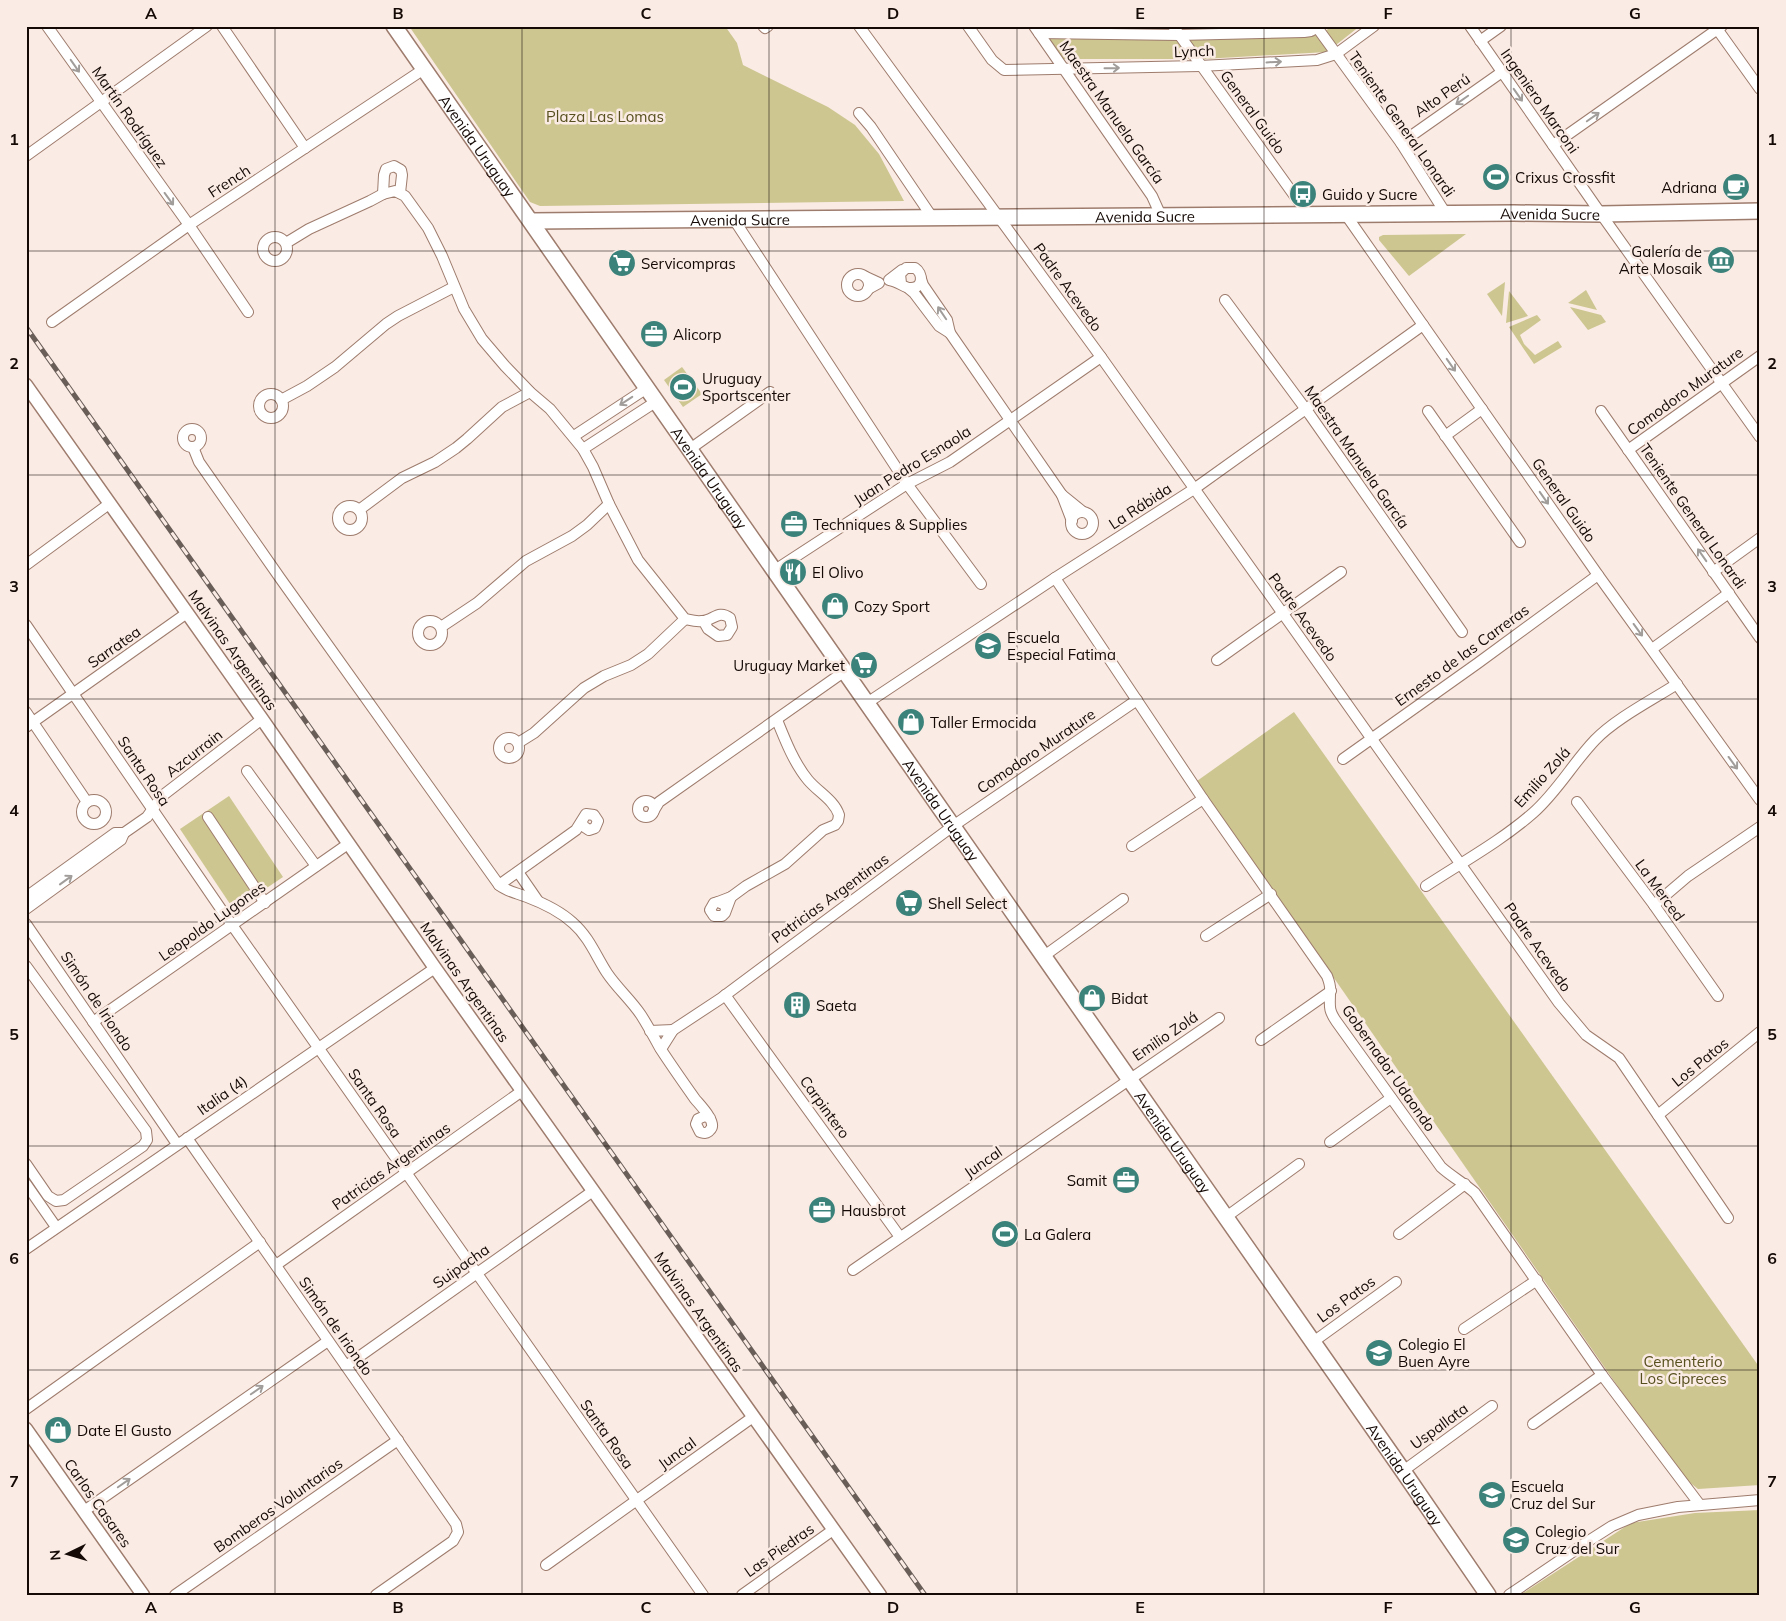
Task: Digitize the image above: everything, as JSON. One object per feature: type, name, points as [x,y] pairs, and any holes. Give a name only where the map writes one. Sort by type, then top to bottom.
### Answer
[{"type":"main road","name":"Avenida Uruguay","points":[[394,26],[1488,1595]]},
{"type":"main road","name":"Avenida Sucre","points":[[531,221],[1446,214],[1758,215]]},
{"type":"street","name":"Martín Rodríguez","points":[[47,26],[189,225],[248,312]]},
{"type":"street","points":[[26,156],[207,26]]},
{"type":"street","points":[[222,26],[306,148]]},
{"type":"street","name":"Padre Acevedo","points":[[859,26],[1101,356],[1573,1021],[1586,1035],[1619,1058],[1728,1218]]},
{"type":"street","name":"Lynch","points":[[968,26],[992,60],[1004,70],[1200,66],[1317,60],[1336,54],[1374,26]]},
{"type":"street","name":"Ingeniero Marconi","points":[[1470,26],[1760,437]]},
{"type":"street","points":[[1480,41],[1501,26]]},
{"type":"street","name":"Lynch","points":[[1036,30],[1304,32],[1318,27]]},
{"type":"street","name":"Teniente General Lonardi","points":[[1318,27],[1400,143],[1446,214]]},
{"type":"street","points":[[1553,145],[1718,27],[1760,89]]},
{"type":"street","name":"Maestra Manuela García","points":[[1036,30],[1152,196],[1161,216]]},
{"type":"street","name":"General Guido","points":[[1176,31],[1309,216]]},
{"type":"street","name":"French","points":[[52,322],[189,225],[424,69]]},
{"type":"street","name":"Alto Perú","points":[[1400,143],[1502,72]]},
{"type":"street","points":[[859,114],[871,127],[932,217]]},
{"type":"street","points":[[383,194],[386,169],[394,166],[401,170],[400,193]]},
{"type":"street","points":[[286,243],[309,229],[383,194],[395,191],[405,196],[428,228],[464,309],[482,338],[505,366],[530,392],[550,409],[574,436],[597,474],[608,504],[638,560],[684,619],[704,622]]},
{"type":"street","name":"General Guido","points":[[1346,216],[1598,575],[1760,800]]},
{"type":"street","points":[[734,218],[907,484],[982,584]]},
{"type":"street","points":[[922,279],[917,286],[905,286],[884,281],[866,278],[863,275],[855,275],[849,280],[848,284],[854,295],[862,295],[868,289],[884,281],[902,270],[915,268],[921,274],[922,279],[923,285],[947,320],[950,333],[1062,495],[1072,525],[1076,531],[1084,533],[1090,530],[1092,526],[1090,515],[1083,512],[1062,495]]},
{"type":"street","points":[[902,270],[900,279],[905,286],[914,293],[939,326],[950,333]]},
{"type":"street","points":[[866,278],[869,285],[868,289]]},
{"type":"street","points":[[282,400],[335,367],[398,316],[454,287]]},
{"type":"street","name":"Maestra Manuela García","points":[[1225,300],[1306,410],[1462,632]]},
{"type":"street","name":"La Rábida","points":[[867,703],[1054,578],[1194,489],[1423,325]]},
{"type":"street","name":"Juan Pedro Esnaola","points":[[775,570],[907,484],[950,462],[1101,356]]},
{"type":"street","name":"Comodoro Murature","points":[[1628,450],[1760,356]]},
{"type":"street","name":"Malvinas Argentinas","points":[[26,385],[30,400],[188,613],[435,968],[880,1595]]},
{"type":"street","points":[[574,436],[647,388]]},
{"type":"street","points":[[360,510],[402,478],[435,462],[456,448],[502,407],[530,392]]},
{"type":"street","points":[[690,449],[770,392]]},
{"type":"street","points":[[583,449],[657,401]]},
{"type":"street","points":[[1445,436],[1482,410]]},
{"type":"street","points":[[1428,411],[1520,542]]},
{"type":"street","name":"Teniente General Lonardi","points":[[1601,411],[1760,638]]},
{"type":"street","points":[[193,447],[199,462],[280,578],[499,885],[505,890],[557,911],[573,923],[591,945],[607,974],[631,1002],[661,1049],[710,1118],[713,1126],[710,1131],[705,1133],[698,1130],[696,1124],[700,1113],[700,1106]]},
{"type":"street","points":[[26,565],[109,504]]},
{"type":"street","points":[[440,627],[477,603],[526,561],[572,536],[587,525],[608,504]]},
{"type":"street","points":[[1072,521],[1076,514],[1083,512]]},
{"type":"street","points":[[1713,572],[1760,538]]},
{"type":"street","points":[[1216,660],[1341,572]]},
{"type":"street","name":"Ernesto de las Carreras","points":[[1343,759],[1598,575]]},
{"type":"street","name":"Gobernador Udaondo","points":[[1054,578],[1203,799],[1327,976],[1331,991],[1330,1011],[1441,1167],[1475,1193],[1602,1375],[1700,1505]]},
{"type":"street","points":[[1652,649],[1729,593]]},
{"type":"street","name":"Sarratea","points":[[30,725],[188,613]]},
{"type":"street","points":[[518,743],[534,733],[584,688],[604,676],[631,665],[648,654],[684,619]]},
{"type":"street","name":"Santa Rosa","points":[[26,625],[232,925],[703,1595]]},
{"type":"street","points":[[654,805],[845,671]]},
{"type":"street","name":"Emilio Zolá","points":[[1426,886],[1532,814],[1596,740],[1613,725],[1677,684]]},
{"type":"street","name":"Comodoro Murature","points":[[953,826],[1137,700]]},
{"type":"street","points":[[26,712],[30,725],[87,802]]},
{"type":"street","name":"Azcurrain","points":[[26,908],[121,840],[124,833],[147,817],[162,796],[262,719]]},
{"type":"street","points":[[731,897],[726,910],[725,906],[718,902],[731,897],[746,886],[785,864],[823,830],[835,825],[840,815],[834,804],[816,788],[802,770],[788,748],[777,720]]},
{"type":"street","points":[[247,771],[316,866]]},
{"type":"street","points":[[1132,846],[1203,799]]},
{"type":"street","name":"La Merced","points":[[1577,802],[1654,905],[1718,996]]},
{"type":"street","points":[[208,817],[265,903]]},
{"type":"street","name":"Patricias Argentinas","points":[[673,1030],[725,995],[953,826]]},
{"type":"street","points":[[499,885],[582,827]]},
{"type":"street","points":[[1654,905],[1688,876],[1760,827]]},
{"type":"street","name":"Azcurrain","points":[[26,896],[115,833],[124,833]]},
{"type":"street","name":"Leopoldo Lugones","points":[[93,1022],[348,844]]},
{"type":"street","points":[[518,872],[538,902]]},
{"type":"street","points":[[1206,936],[1271,894]]},
{"type":"street","points":[[1044,956],[1123,899]]},
{"type":"street","name":"Simón de Iriondo","points":[[26,924],[177,1144]]},
{"type":"street","points":[[26,966],[146,1131],[147,1140],[143,1146],[64,1200],[56,1201],[48,1196],[26,1164]]},
{"type":"street","name":"Italia (4)","points":[[26,1249],[435,968]]},
{"type":"street","points":[[1261,1040],[1331,991]]},
{"type":"street","name":"Carpintero","points":[[725,995],[900,1237]]},
{"type":"street","name":"Emilio Zolá","points":[[1129,1078],[1219,1018]]},
{"type":"street","points":[[650,1031],[673,1030]]},
{"type":"street","points":[[661,1049],[673,1030]]},
{"type":"street","name":"Los Patos","points":[[1658,1115],[1760,1032]]},
{"type":"street","name":"Juncal","points":[[853,1270],[1129,1078]]},
{"type":"street","name":"Patricias Argentinas","points":[[276,1265],[522,1091]]},
{"type":"street","points":[[1330,1142],[1391,1098]]},
{"type":"street","points":[[698,1119],[702,1116],[710,1118]]},
{"type":"street","name":"Simón de Iriondo","points":[[187,1138],[456,1524],[458,1532],[453,1541],[376,1595]]},
{"type":"street","points":[[1226,1217],[1299,1164]]},
{"type":"street","points":[[26,1184],[56,1227]]},
{"type":"street","points":[[1399,1234],[1465,1184]]},
{"type":"street","name":"Suipacha","points":[[346,1366],[593,1190]]},
{"type":"street","points":[[26,1409],[260,1242]]},
{"type":"street","points":[[1464,1329],[1537,1280]]},
{"type":"street","name":"Los Patos","points":[[1313,1342],[1396,1282]]},
{"type":"street","points":[[84,1511],[328,1341]]},
{"type":"street","points":[[1533,1424],[1602,1375]]},
{"type":"street","name":"Uspallata","points":[[1403,1471],[1492,1406]]},
{"type":"street","name":"Juncal","points":[[546,1565],[753,1417]]},
{"type":"street","name":"Carlos Casares","points":[[26,1429],[143,1595]]},
{"type":"street","name":"Bomberos Voluntarios","points":[[174,1595],[398,1440]]},
{"type":"street","points":[[1509,1595],[1590,1540],[1622,1521],[1656,1510],[1760,1500]]},
{"type":"street","name":"Las Piedras","points":[[742,1595],[833,1530]]},
{"type":"green space","name":"Plaza Las Lomas","points":[[409,26],[725,26],[737,43],[743,65],[828,107],[855,125],[879,154],[904,201],[540,206],[530,202]]},
{"type":"green space","points":[[1332,26],[1360,26],[1327,52],[1203,59],[1063,59],[1047,39],[1180,39],[1320,35]]},
{"type":"green space","points":[[1466,234],[1409,276],[1379,240],[1379,237],[1383,235]]},
{"type":"green space","points":[[1505,282],[1502,316],[1487,294]]},
{"type":"green space","points":[[1586,290],[1597,310],[1568,303]]},
{"type":"green space","points":[[1509,291],[1528,316],[1506,323]]},
{"type":"green space","points":[[1570,307],[1601,315],[1606,322],[1588,330]]},
{"type":"green space","points":[[1537,315],[1541,320],[1520,335],[1524,344],[1535,355],[1558,341],[1562,347],[1534,364],[1509,327]]},
{"type":"green space","name":"Uruguay Sportscenter","points":[[682,367],[702,394],[683,407],[664,380]]},
{"type":"green space","name":"Cementerio Los Cipreces","points":[[1294,712],[1760,1368],[1760,1485],[1698,1489],[1678,1473],[1197,781]]},
{"type":"green space","points":[[229,796],[283,877],[234,910],[180,829]]},
{"type":"green space","points":[[1760,1510],[1760,1595],[1520,1595],[1631,1523],[1695,1513]]},
{"type":"railway","points":[[26,327],[925,1595]]},
{"type":"place","name":"Crixus Crossfit","points":[[1496,177]]},
{"type":"place","name":"Adriana","points":[[1736,187]]},
{"type":"place","name":"Guido y Sucre","points":[[1303,194]]},
{"type":"place","name":"Galería de Arte Mosaik","points":[[1721,260]]},
{"type":"place","name":"Servicompras","points":[[622,263]]},
{"type":"place","name":"Alicorp","points":[[654,334]]},
{"type":"place","name":"Uruguay Sportscenter","points":[[683,387]]},
{"type":"place","name":"Techniques & Supplies","points":[[794,524]]},
{"type":"place","name":"El Olivo","points":[[793,572]]},
{"type":"place","name":"Cozy Sport","points":[[835,606]]},
{"type":"place","name":"Escuela Especial Fatima","points":[[988,646]]},
{"type":"place","name":"Uruguay Market","points":[[864,665]]},
{"type":"place","name":"Taller Ermocida","points":[[911,722]]},
{"type":"place","name":"Shell Select","points":[[909,903]]},
{"type":"place","name":"Bidat","points":[[1092,998]]},
{"type":"place","name":"Saeta","points":[[797,1005]]},
{"type":"place","name":"Samit","points":[[1126,1180]]},
{"type":"place","name":"Hausbrot","points":[[822,1210]]},
{"type":"place","name":"La Galera","points":[[1005,1234]]},
{"type":"place","name":"Colegio El Buen Ayre","points":[[1379,1353]]},
{"type":"place","name":"Date El Gusto","points":[[58,1430]]},
{"type":"place","name":"Escuela Cruz del Sur","points":[[1492,1495]]},
{"type":"place","name":"Colegio Cruz del Sur","points":[[1516,1540]]}]
